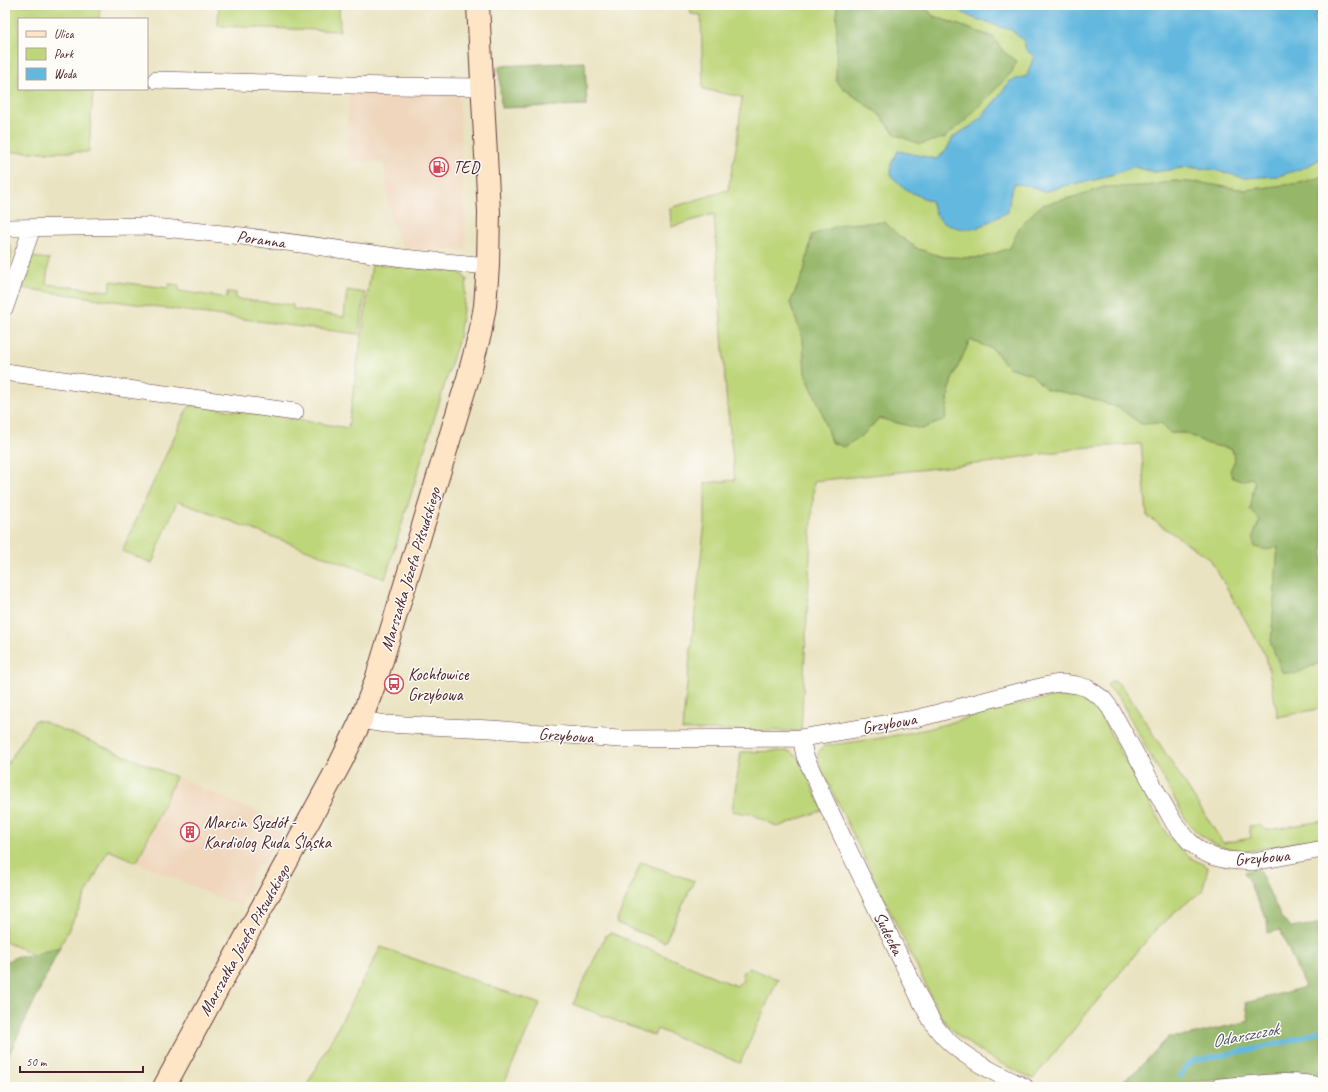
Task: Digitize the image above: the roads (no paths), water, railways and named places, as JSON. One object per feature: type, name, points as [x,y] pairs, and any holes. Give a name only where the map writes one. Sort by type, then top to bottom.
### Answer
[{"type":"street","name":"Marszałka Józefa Piłsudskiego","points":[[164,1087],[341,762],[361,720],[376,680],[468,378],[480,334],[488,266],[488,212],[478,5]]},
{"type":"street","points":[[156,80],[390,86],[482,86]]},
{"type":"street","name":"Poranna","points":[[5,228],[144,226],[242,236],[403,258],[488,266]]},
{"type":"street","points":[[5,307],[32,228]]},
{"type":"street","points":[[5,372],[295,412]]},
{"type":"street","name":"Grzybowa","points":[[361,720],[384,724],[491,729],[619,739],[801,738],[915,719],[1014,693],[1063,683],[1087,688],[1097,694],[1110,708],[1174,823],[1188,841],[1201,851],[1214,857],[1247,862],[1323,850]]},
{"type":"street","name":"Sudecka","points":[[801,738],[805,756],[828,807],[921,1001],[938,1030],[951,1043],[966,1054],[990,1069],[1025,1087]]},
{"type":"street","points":[[1219,1087],[1291,1082],[1313,1084],[1323,1087]]},
{"type":"water","points":[[948,5],[1316,5],[1321,8],[1314,18],[1323,42],[1323,157],[1306,167],[1279,176],[1244,178],[1214,170],[1188,167],[1155,172],[1134,167],[1099,179],[1043,192],[1027,185],[1014,184],[1008,212],[977,228],[960,229],[942,222],[936,214],[931,201],[908,191],[891,176],[891,164],[898,151],[936,159],[946,151],[953,137],[976,123],[1010,81],[1027,76],[1034,56],[1026,50],[1024,41],[1010,29],[1000,27],[986,21],[979,21]]},
{"type":"waterway","name":"Odarszczok","points":[[1181,1076],[1187,1064],[1195,1060],[1286,1042],[1323,1030]]},
{"type":"place","name":"TED","points":[[439,167]]},
{"type":"place","name":"Kochłowice Grzybowa","points":[[394,684]]},
{"type":"place","name":"Marcin Syzdół - Kardiolog Ruda Śląska","points":[[190,832]]}]
